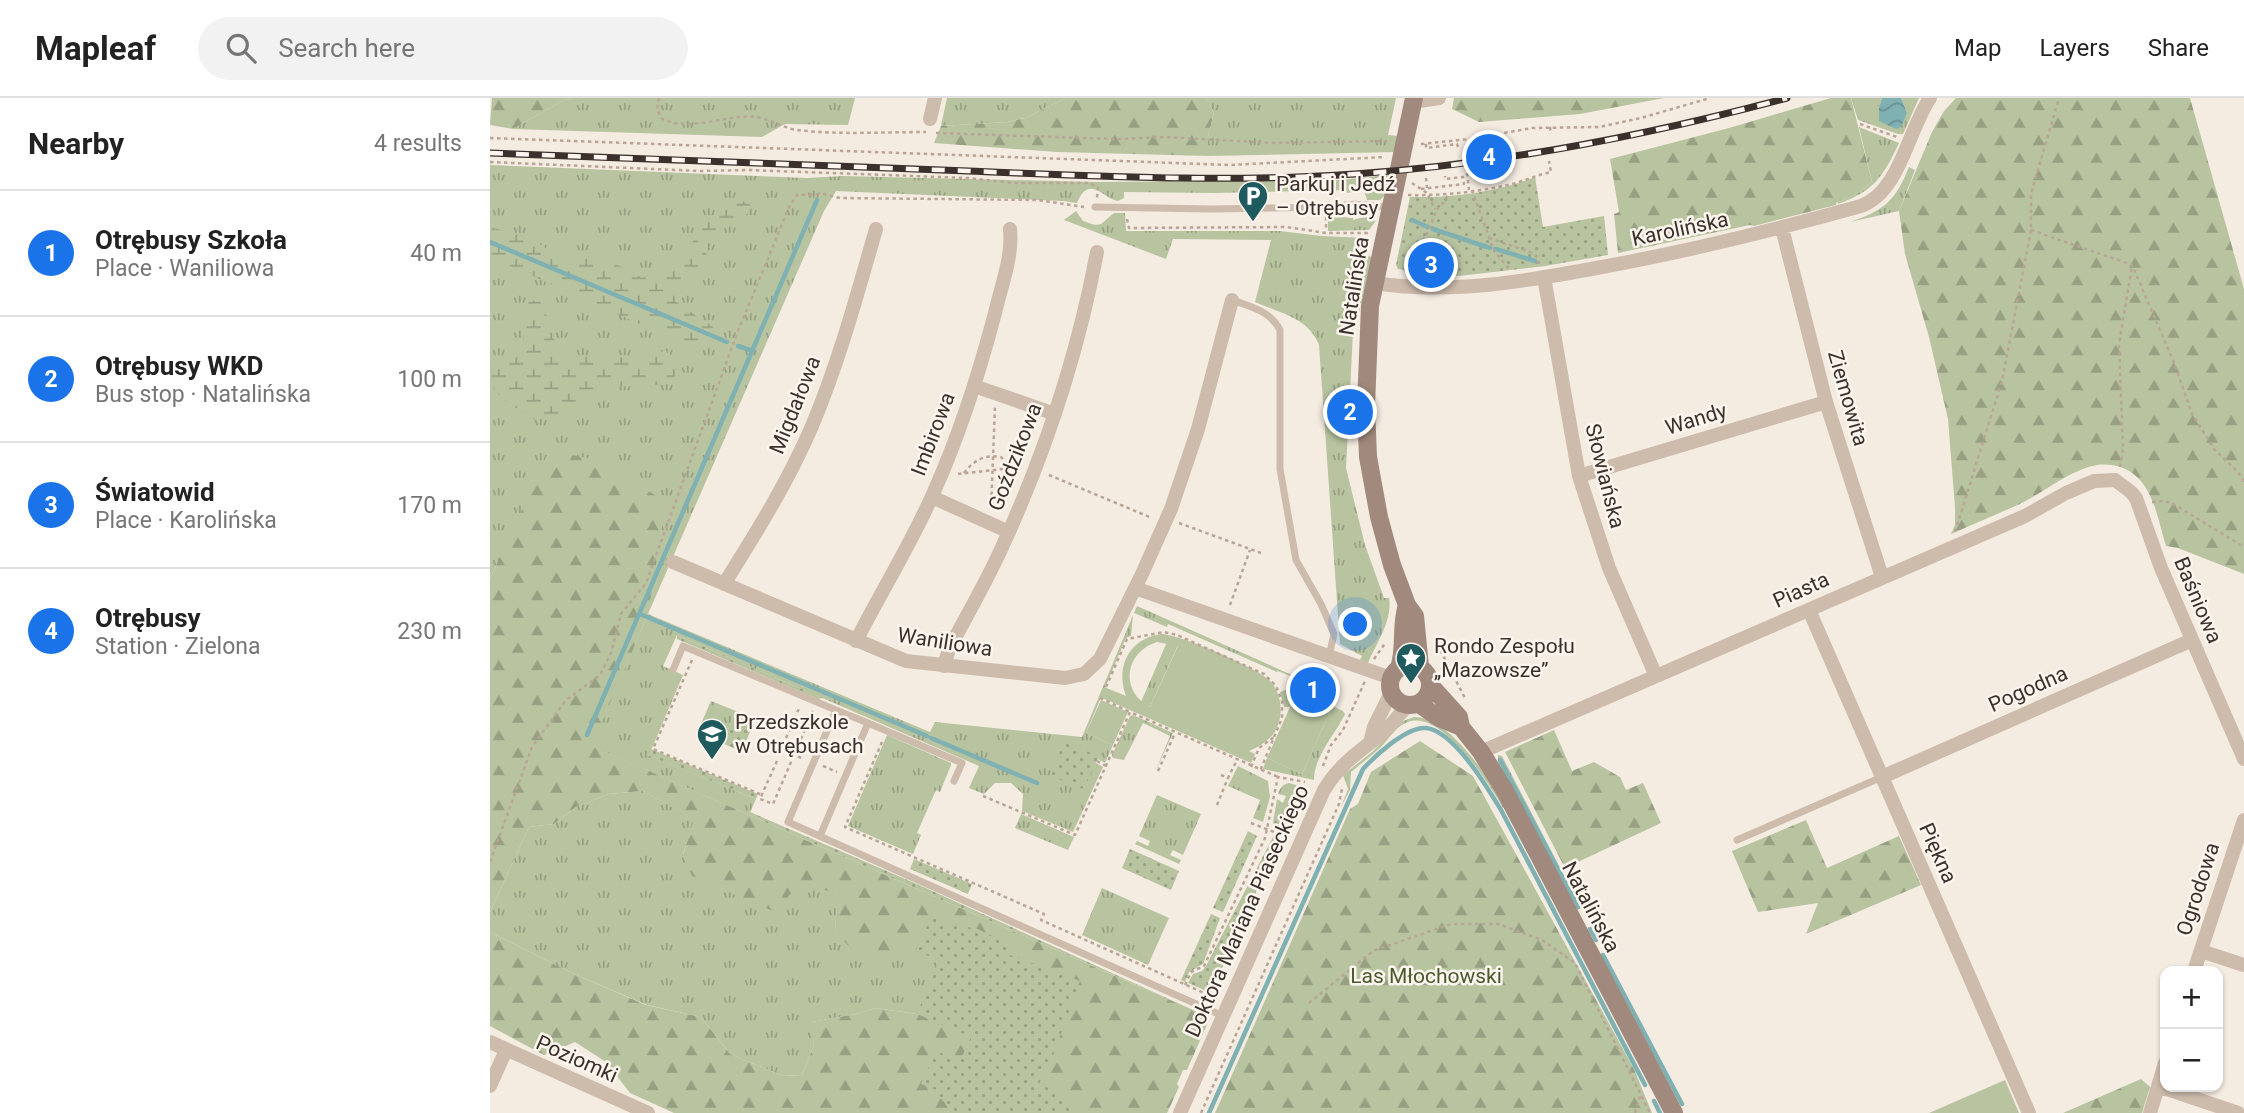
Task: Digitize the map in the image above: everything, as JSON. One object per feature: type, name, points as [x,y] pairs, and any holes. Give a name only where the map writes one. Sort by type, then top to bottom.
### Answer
[{"type":"main road","name":"Natalińska","points":[[1413,100],[1409,148],[1391,207],[1368,319],[1366,406],[1368,457],[1384,541],[1407,605],[1417,621],[1420,667]]},
{"type":"main road","name":"Natalińska","points":[[1394,680],[1404,648],[1404,613],[1407,605]]},
{"type":"main road","points":[[1409,665],[1420,667],[1427,673],[1431,686],[1428,696],[1413,705],[1398,702],[1394,680],[1409,665]]},
{"type":"main road","name":"Natalińska","points":[[1431,686],[1459,717],[1461,727],[1481,752],[1511,803],[1674,1113]]},
{"type":"main road","name":"Natalińska","points":[[1413,705],[1461,727]]},
{"type":"street","points":[[930,125],[935,98]]},
{"type":"street","points":[[1413,100],[1439,98]]},
{"type":"street","name":"Karolińska","points":[[1375,283],[1450,289],[1542,277],[1671,254],[1861,206],[1876,198],[1891,179],[1930,98]]},
{"type":"street","name":"Ziemowita","points":[[1782,228],[1826,402],[1882,577]]},
{"type":"street","name":"Migdałowa","points":[[724,584],[762,524],[811,427],[843,341],[876,229]]},
{"type":"street","name":"Imbirowa","points":[[856,641],[932,497],[974,386],[1010,253],[1010,229]]},
{"type":"street","name":"Goździkowa","points":[[944,666],[949,649],[1009,532],[1055,414],[1077,340],[1097,252]]},
{"type":"street","name":"Słowiańska","points":[[1542,277],[1579,476],[1609,568],[1656,676]]},
{"type":"street","name":"Waniliowa","points":[[673,562],[906,661],[1065,678],[1079,676],[1100,659],[1135,588],[1180,485],[1198,429],[1231,300]]},
{"type":"street","points":[[974,386],[1055,414]]},
{"type":"street","name":"Wandy","points":[[1579,476],[1826,402]]},
{"type":"street","name":"Piasta","points":[[1481,752],[2025,516],[2094,481],[2115,480],[2134,495]]},
{"type":"street","name":"Baśniowa","points":[[2134,495],[2161,568],[2244,759]]},
{"type":"street","points":[[932,497],[1009,532]]},
{"type":"street","points":[[1135,588],[1394,680]]},
{"type":"street","name":"Piękna","points":[[1809,610],[2029,1113]]},
{"type":"street","name":"Pogodna","points":[[1881,776],[2192,640]]},
{"type":"street","name":"Doktora Mariana Piaseckiego","points":[[1371,739],[1394,680]]},
{"type":"street","name":"Doktora Mariana Piaseckiego","points":[[1180,1113],[1324,790],[1338,769],[1413,705]]},
{"type":"street","name":"Ogrodowa","points":[[2196,966],[2244,820]]},
{"type":"street","points":[[2201,951],[2244,965]]},
{"type":"street","name":"Poziomki","points":[[490,1042],[648,1113]]},
{"type":"street","points":[[490,1086],[506,1050]]},
{"type":"street","points":[[2150,1113],[2160,1079]]},
{"type":"street","points":[[2158,1086],[2238,1113]]},
{"type":"lane","points":[[1095,207],[1326,210],[1357,204],[1391,207]]},
{"type":"lane","points":[[1231,300],[1256,308],[1274,318],[1280,330],[1280,469],[1296,560],[1321,604],[1334,634],[1329,656]]},
{"type":"lane","points":[[673,670],[683,646],[962,763],[954,781]]},
{"type":"lane","points":[[836,710],[788,822],[1223,1016]]},
{"type":"lane","points":[[820,836],[868,723]]},
{"type":"lane","points":[[1737,840],[1881,776]]},
{"type":"path","points":[[659,98],[657,109],[661,118],[680,123],[756,117],[793,130],[816,132],[930,125],[1116,139],[1164,137],[1274,143],[1395,141],[1409,148]]},
{"type":"path","points":[[490,138],[1230,164],[1409,148],[1550,127],[1599,127],[1710,98]]},
{"type":"path","points":[[1950,548],[2002,380],[2031,230],[2031,194],[2059,98]]},
{"type":"path","points":[[1860,124],[1902,139]]},
{"type":"path","points":[[1550,127],[1551,134]]},
{"type":"path","points":[[1470,139],[1471,146]]},
{"type":"path","points":[[1426,144],[1426,148],[1457,144],[1458,147]]},
{"type":"path","points":[[1408,195],[1429,196],[1511,185],[1535,174],[1551,172],[1549,161]]},
{"type":"path","points":[[490,162],[968,178],[1014,183],[1090,183],[1098,188],[1095,207]]},
{"type":"path","points":[[1467,173],[1494,251],[1510,270]]},
{"type":"path","points":[[1421,189],[1464,184],[1463,177],[1445,179],[1445,176]]},
{"type":"path","points":[[1426,178],[1427,188]]},
{"type":"path","points":[[1406,182],[1414,184],[1429,196],[1436,210]]},
{"type":"path","points":[[1402,274],[1448,193]]},
{"type":"path","points":[[1127,208],[1129,228],[1287,227],[1326,233],[1375,233]]},
{"type":"path","points":[[1326,233],[1326,210],[1334,214]]},
{"type":"path","points":[[2031,230],[2132,265],[2175,365],[2192,415],[2215,450],[2238,472],[2244,482]]},
{"type":"path","points":[[1489,238],[1533,253],[1538,258],[1542,277]]},
{"type":"path","points":[[2119,471],[2123,449],[2119,344],[2132,265]]},
{"type":"path","points":[[490,862],[532,747],[566,700],[600,675],[611,653],[621,614],[646,583],[736,336]]},
{"type":"path","points":[[990,516],[996,401]]},
{"type":"path","points":[[964,473],[979,459],[993,456],[1004,459],[1011,468]]},
{"type":"path","points":[[949,474],[1028,467]]},
{"type":"path","points":[[1042,472],[1158,519]]},
{"type":"path","points":[[2149,502],[2165,501],[2175,505],[2244,547]]},
{"type":"path","points":[[1172,521],[1261,553]]},
{"type":"path","points":[[1227,613],[1251,550]]},
{"type":"path","points":[[1106,687],[1127,639],[1156,633],[1172,633],[1268,677],[1279,692],[1283,710],[1260,771]]},
{"type":"path","points":[[1432,633],[1472,710]]},
{"type":"path","points":[[1326,771],[1324,760],[1331,745],[1343,730],[1378,651]]},
{"type":"path","points":[[695,657],[692,658],[653,749],[762,795]]},
{"type":"path","points":[[1100,698],[1260,771],[1305,782]]},
{"type":"path","points":[[786,738],[802,702]]},
{"type":"path","points":[[776,761],[760,799],[773,804],[814,708]]},
{"type":"path","points":[[983,796],[1075,835],[1130,712]]},
{"type":"path","points":[[886,730],[845,827],[1044,914],[1041,920],[1213,997]]},
{"type":"path","points":[[1158,771],[1175,733]]},
{"type":"path","points":[[1251,767],[1259,748],[1275,735]]},
{"type":"path","points":[[785,751],[807,761]]},
{"type":"path","points":[[1217,805],[1237,760]]},
{"type":"path","points":[[1097,761],[1106,766]]},
{"type":"path","points":[[820,765],[840,773]]},
{"type":"path","points":[[1221,775],[1228,778]]},
{"type":"path","points":[[1185,985],[1191,972],[1204,966],[1267,829],[1278,777]]},
{"type":"path","points":[[1201,1113],[1341,798]]},
{"type":"path","points":[[1251,823],[1290,838]]},
{"type":"path","points":[[1309,1003],[1373,951],[1451,923],[1498,924],[1542,940],[1575,963],[1650,1113]]},
{"type":"path","points":[[1635,1113],[1641,1092]]},
{"type":"green space","points":[[492,98],[572,98],[513,129],[490,125]]},
{"type":"green space","points":[[572,98],[855,98],[848,125],[785,124],[762,137],[513,129]]},
{"type":"green space","points":[[947,98],[1065,98],[1025,118],[1007,122],[941,126]]},
{"type":"green space","points":[[1065,98],[1206,98],[1214,112],[1208,137],[1208,156],[1057,152],[934,143],[941,126],[1007,122],[1025,118]]},
{"type":"green space","points":[[1206,98],[1396,98],[1388,135],[1399,136],[1395,152],[1208,156],[1208,137],[1214,112]]},
{"type":"green space","points":[[1454,98],[1664,98],[1580,114],[1479,122],[1452,109]]},
{"type":"green space","points":[[1831,98],[1851,98],[1872,182],[1855,195],[1836,205],[1754,226],[1618,253],[1614,214],[1619,212],[1610,159]]},
{"type":"green space","points":[[1851,98],[1882,98],[1879,108],[1907,113],[1901,98],[1919,98],[1903,134],[1898,134],[1858,120]]},
{"type":"green space","points":[[1956,98],[2190,98],[2244,289],[2244,574],[2178,548],[2166,546],[2156,510],[2143,484],[2124,468],[2113,465],[2097,465],[2067,476],[2020,504],[1951,534],[1955,525],[1955,507],[1948,419],[1929,337],[1905,254],[1899,211],[1932,132],[1944,111]]},
{"type":"green space","points":[[1859,127],[1899,143],[1882,174],[1869,188],[1838,204],[1872,182]]},
{"type":"green space","points":[[490,165],[807,178],[843,176],[1096,182],[1339,180],[1390,175],[1387,193],[1380,200],[1367,200],[1364,190],[1347,193],[1346,190],[1124,192],[1124,198],[1118,201],[1092,189],[1086,190],[1077,203],[836,191],[824,211],[648,614],[496,566],[490,579]]},
{"type":"green space","points":[[1909,167],[1915,170],[1899,211],[1850,222],[1887,203],[1899,188]]},
{"type":"green space","points":[[1535,177],[1543,227],[1604,216],[1608,255],[1545,266],[1459,276],[1398,269],[1396,265],[1410,197],[1474,193],[1506,187]]},
{"type":"green space","points":[[736,198],[753,206],[739,224],[710,233],[705,261],[675,301],[713,327],[700,351],[490,257],[490,227],[532,238],[553,254],[609,260],[642,278],[679,265],[709,220]]},
{"type":"green space","points":[[1076,211],[1083,221],[1095,225],[1101,224],[1114,213],[1125,213],[1126,231],[1280,231],[1369,238],[1366,255],[1372,257],[1359,313],[1354,313],[1346,468],[1365,545],[1384,598],[1389,598],[1390,606],[1383,632],[1368,663],[1360,660],[1362,656],[1340,644],[1319,345],[1301,322],[1255,302],[1271,240],[1173,239],[1166,259],[1064,220]]},
{"type":"green space","points":[[1371,215],[1375,222],[1369,230],[1328,231],[1328,216],[1353,220]]},
{"type":"green space","points":[[529,300],[542,302],[558,353],[614,358],[666,351],[678,361],[673,384],[615,387],[564,413],[535,420],[500,395],[491,382],[490,373],[522,354],[524,322]]},
{"type":"green space","points":[[549,451],[599,460],[666,502],[648,614],[592,746],[1202,1014],[1209,1020],[1187,1070],[1183,1070],[1177,1084],[1179,1087],[1167,1113],[674,1113],[630,1093],[606,1062],[575,1042],[544,1055],[490,1026],[490,932],[572,973],[646,1005],[701,1017],[730,1054],[783,1076],[802,1075],[814,1045],[811,1022],[875,1008],[916,1014],[939,960],[916,951],[854,952],[835,931],[837,893],[799,884],[775,912],[692,876],[683,855],[694,819],[643,791],[608,794],[576,807],[554,824],[529,827],[490,912],[490,579]]},
{"type":"green space","points":[[1137,606],[1301,679],[1298,689],[1343,711],[1345,714],[1317,763],[1314,780],[1263,769],[1267,758],[1302,774],[1330,712],[1295,696],[1290,707],[1284,707],[1280,692],[1293,687],[1297,679],[1168,624],[1167,627],[1134,613]]},
{"type":"green space","points":[[648,614],[930,732],[935,722],[1082,737],[1133,615],[1131,636],[1126,638],[1086,733],[1113,745],[1105,763],[1098,759],[1099,756],[1084,789],[1096,763],[1103,767],[1073,832],[1022,811],[1023,794],[1011,783],[995,783],[984,794],[969,788],[979,766],[677,635],[663,666],[683,675],[649,755],[756,799],[749,815],[591,746]]},
{"type":"green space","points":[[677,635],[823,698],[818,699],[677,639]]},
{"type":"green space","points":[[1170,635],[1200,645],[1235,660],[1270,681],[1280,700],[1279,722],[1268,740],[1249,751],[1255,754],[1251,763],[1100,697],[1104,687],[1126,696],[1122,675],[1127,656],[1140,642],[1150,637]],"holes":[[[1157,642],[1178,646],[1150,707],[1140,700],[1130,682],[1133,663],[1138,654]]]},
{"type":"green space","points":[[1167,642],[1178,645],[1150,707],[1141,702]]},
{"type":"green space","points":[[1295,696],[1330,712],[1302,774],[1267,758]]},
{"type":"green space","points":[[1101,700],[1128,712],[1113,745],[1086,733]]},
{"type":"green space","points":[[711,701],[736,711],[722,743],[697,733]]},
{"type":"green space","points":[[736,711],[755,719],[742,752],[722,743]]},
{"type":"green space","points":[[1130,716],[1173,733],[1155,772],[1170,736],[1143,723],[1124,760],[1113,758]]},
{"type":"green space","points":[[1414,717],[1428,720],[1454,738],[1467,751],[1506,806],[1503,808],[1475,766],[1449,737],[1435,726],[1421,721],[1400,726],[1380,748],[1351,772],[1350,790],[1341,807],[1348,789],[1343,775],[1372,752],[1403,721]]},
{"type":"green space","points":[[1554,730],[1572,771],[1594,762],[1620,777],[1626,790],[1643,783],[1661,823],[1565,868],[1505,752]]},
{"type":"green space","points":[[887,735],[951,763],[940,792],[936,790],[917,833],[921,835],[913,854],[848,826]]},
{"type":"green space","name":"Las Młochowski","points":[[1420,741],[1473,776],[1634,1069],[1652,1113],[1215,1113],[1350,809],[1358,804],[1371,772]]},
{"type":"green space","points":[[1064,742],[1099,756],[1084,789],[1050,776]]},
{"type":"green space","points":[[651,749],[758,794],[756,799],[648,755]]},
{"type":"green space","points":[[1498,755],[1502,756],[1581,908],[1576,911],[1498,764]]},
{"type":"green space","points":[[1238,766],[1268,781],[1270,797],[1263,822],[1253,818],[1260,800],[1228,786]]},
{"type":"green space","points":[[1289,783],[1303,787],[1283,832],[1273,823],[1277,799],[1283,803],[1286,796],[1278,794],[1283,785]]},
{"type":"green space","points":[[643,791],[695,819],[683,854],[838,893],[835,931],[975,928],[917,1014],[875,1008],[812,1022],[814,1045],[802,1075],[783,1076],[730,1054],[701,1017],[647,1005],[572,973],[490,932],[490,912],[529,827],[554,824],[576,807],[608,794]]},
{"type":"green space","points":[[1157,795],[1201,814],[1183,855],[1173,850],[1170,855],[1181,860],[1179,864],[1135,844],[1137,841],[1148,846],[1150,841],[1139,836]]},
{"type":"green space","points":[[750,812],[917,884],[1202,1014],[749,815]]},
{"type":"green space","points":[[1021,814],[1074,837],[1068,850],[1015,828]]},
{"type":"green space","points":[[1806,820],[1827,868],[1899,836],[1921,885],[1806,934],[1818,903],[1758,912],[1732,851]]},
{"type":"green space","points":[[1248,831],[1257,836],[1223,912],[1213,908]]},
{"type":"green space","points":[[1274,835],[1280,838],[1211,993],[1188,983],[1193,974],[1202,971],[1206,966]]},
{"type":"green space","points":[[1130,849],[1179,871],[1171,890],[1122,868]]},
{"type":"green space","points":[[914,859],[972,884],[968,894],[910,869]]},
{"type":"green space","points":[[1102,888],[1169,918],[1148,965],[1082,935]]},
{"type":"green space","points":[[1211,914],[1220,918],[1203,964],[1189,972],[1185,982],[1181,980]]},
{"type":"green space","points":[[931,917],[953,926],[975,928],[1006,942],[1010,955],[1080,981],[1049,1067],[1039,1083],[1071,1101],[1070,1113],[956,1113],[939,1097],[939,1091],[921,1084],[936,1051],[960,1061],[971,1037],[917,1014],[939,960],[916,951]]},
{"type":"green space","points":[[2141,1079],[2150,1087],[2142,1113],[2063,1113]]},
{"type":"green space","points":[[2005,1080],[2019,1113],[1929,1113]]},
{"type":"water","points":[[1882,98],[1901,98],[1907,113],[1901,127],[1896,129],[1879,121]]},
{"type":"waterway","points":[[587,735],[817,200]]},
{"type":"waterway","points":[[1412,220],[1428,227]]},
{"type":"waterway","points":[[1433,229],[1490,248]]},
{"type":"waterway","points":[[490,242],[727,342]]},
{"type":"waterway","points":[[1496,249],[1535,261]]},
{"type":"waterway","points":[[738,346],[753,351]]},
{"type":"waterway","points":[[640,614],[927,736]]},
{"type":"waterway","points":[[1209,1113],[1363,769],[1401,737],[1426,728],[1437,731],[1458,749],[1495,800],[1645,1085]]},
{"type":"waterway","points":[[931,738],[1037,783]]},
{"type":"waterway","points":[[1500,760],[1578,907]]},
{"type":"waterway","points":[[1590,929],[1596,940]]},
{"type":"waterway","points":[[1603,955],[1682,1104]]},
{"type":"waterway","points":[[1654,1101],[1660,1113]]},
{"type":"railway","points":[[490,153],[1113,177],[1307,177],[1410,169],[1519,156],[1680,125],[1787,98]]},
{"type":"place","name":"Otrębusy","points":[[1489,157]]},
{"type":"place","name":"Parkuj i Jedź – Otrębusy","points":[[1253,223]]},
{"type":"place","name":"Światowid","points":[[1431,265]]},
{"type":"place","name":"Otrębusy WKD","points":[[1350,412]]},
{"type":"place","name":"Rondo Zespołu „Mazowsze”","points":[[1411,685]]},
{"type":"place","name":"Otrębusy Szkoła","points":[[1313,690]]},
{"type":"place","name":"Przedszkole w Otrębusach","points":[[712,761]]}]
